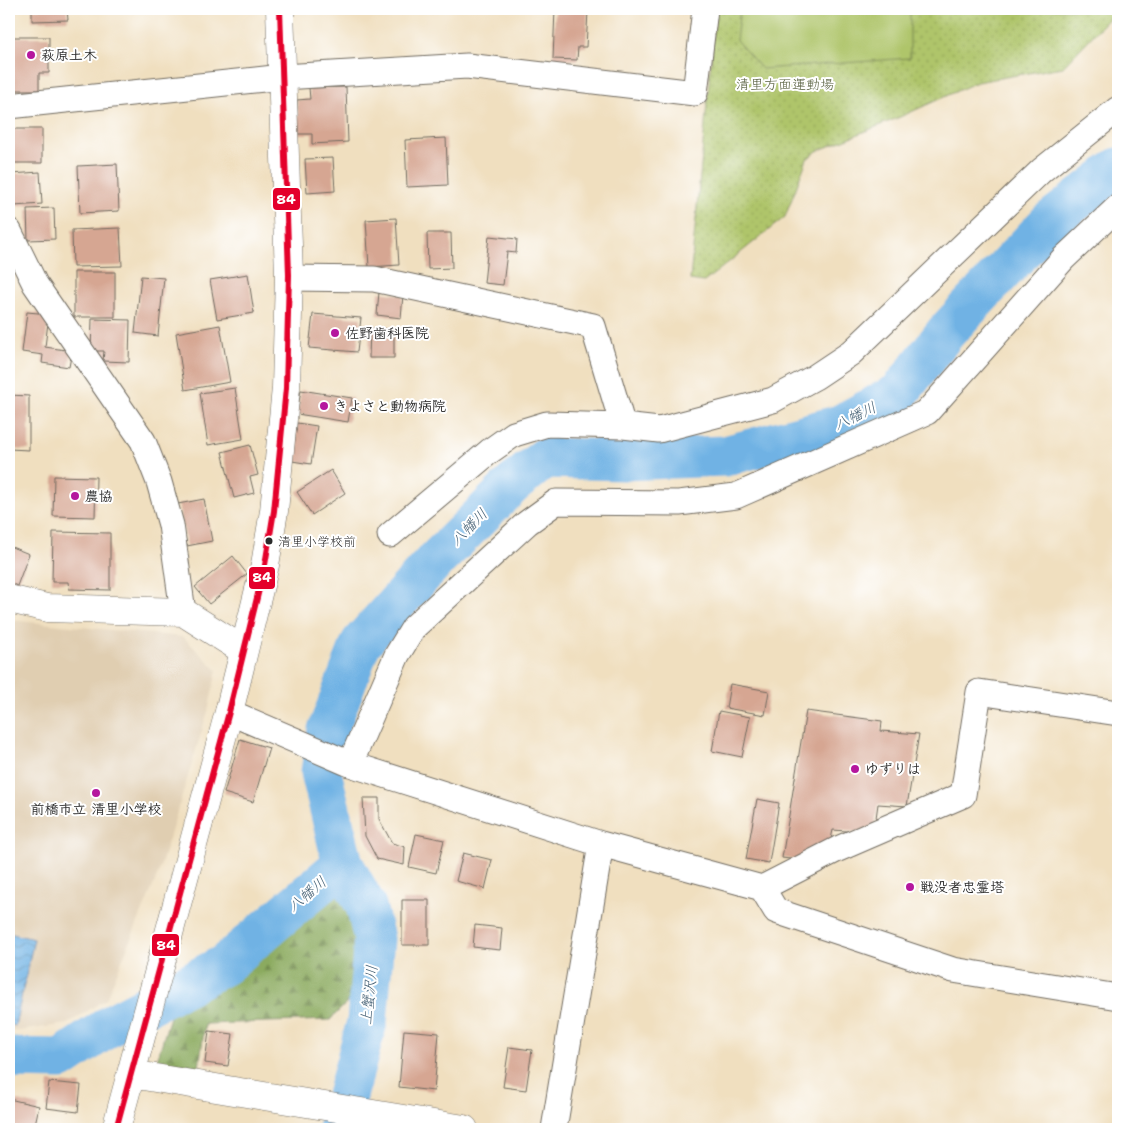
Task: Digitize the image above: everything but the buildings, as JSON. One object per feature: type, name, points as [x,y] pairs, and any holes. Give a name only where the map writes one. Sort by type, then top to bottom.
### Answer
[{"type":"main road","points":[[116,1129],[229,712],[265,565],[280,464],[286,388],[289,278],[280,9]]},
{"type":"main road","points":[[9,599],[47,608],[183,612],[243,650]]},
{"type":"main road","points":[[131,1074],[464,1129]]},
{"type":"street","points":[[9,106],[283,77],[468,66],[695,93],[705,9]]},
{"type":"street","points":[[390,535],[490,451],[514,434],[547,424],[623,426],[659,430],[773,400],[815,377],[858,347],[1042,170],[1118,109]]},
{"type":"street","points":[[346,762],[397,655],[414,628],[527,523],[556,502],[679,503],[736,496],[927,412],[1063,258],[1118,207]]},
{"type":"street","points":[[9,231],[35,284],[143,441],[159,482],[171,525],[183,612]]},
{"type":"street","points":[[289,278],[374,279],[593,326],[623,426]]},
{"type":"street","points":[[762,888],[838,849],[963,795],[979,692],[1118,713]]},
{"type":"street","points":[[229,712],[346,762],[601,844],[762,888],[776,910],[953,970],[1118,997]]},
{"type":"street","points":[[554,1129],[601,844]]},
{"type":"shaded area","name":"前橋市立 清里小学校","points":[[9,620],[183,637],[217,670],[208,711],[158,874],[106,999],[67,1024],[19,1031],[9,1030]]},
{"type":"green space","name":"清里方面運動場","points":[[716,9],[1118,9],[1063,67],[977,82],[900,117],[817,151],[807,159],[785,217],[704,282],[690,280]]},
{"type":"green space","points":[[740,9],[910,9],[910,58],[762,69],[736,40]]},
{"type":"green space","points":[[338,881],[361,930],[362,987],[330,1020],[205,1024],[199,1067],[157,1060],[172,1010],[224,979]]},
{"type":"water","points":[[9,933],[34,939],[15,1026],[9,1024]]},
{"type":"waterway","name":"八幡川","points":[[338,1129],[367,1022],[374,939],[366,906],[343,864],[321,772],[328,730],[361,643],[431,565],[513,484],[545,458],[623,460],[725,456],[840,425],[899,393],[946,332],[1049,222],[1118,168]]},
{"type":"waterway","name":"八幡川","points":[[9,1058],[61,1059],[114,1023],[224,965],[343,864]]},
{"type":"transit line","name":"84","points":[[116,1129],[229,712],[265,565],[274,511],[286,388],[289,275],[280,9]]},
{"type":"place","name":"萩原土木","points":[[31,55]]},
{"type":"place","name":"佐野歯科医院","points":[[335,333]]},
{"type":"place","name":"きよさと動物病院","points":[[324,406]]},
{"type":"place","name":"農協","points":[[75,496]]},
{"type":"place","name":"清里小学校前","points":[[269,541]]},
{"type":"place","name":"ゆずりは","points":[[855,769]]},
{"type":"place","name":"前橋市立 清里小学校","points":[[96,793]]},
{"type":"place","name":"戦没者忠霊塔","points":[[910,887]]},
{"type":"water label","name":"上蟹沢川","points":[[369,995]]}]
